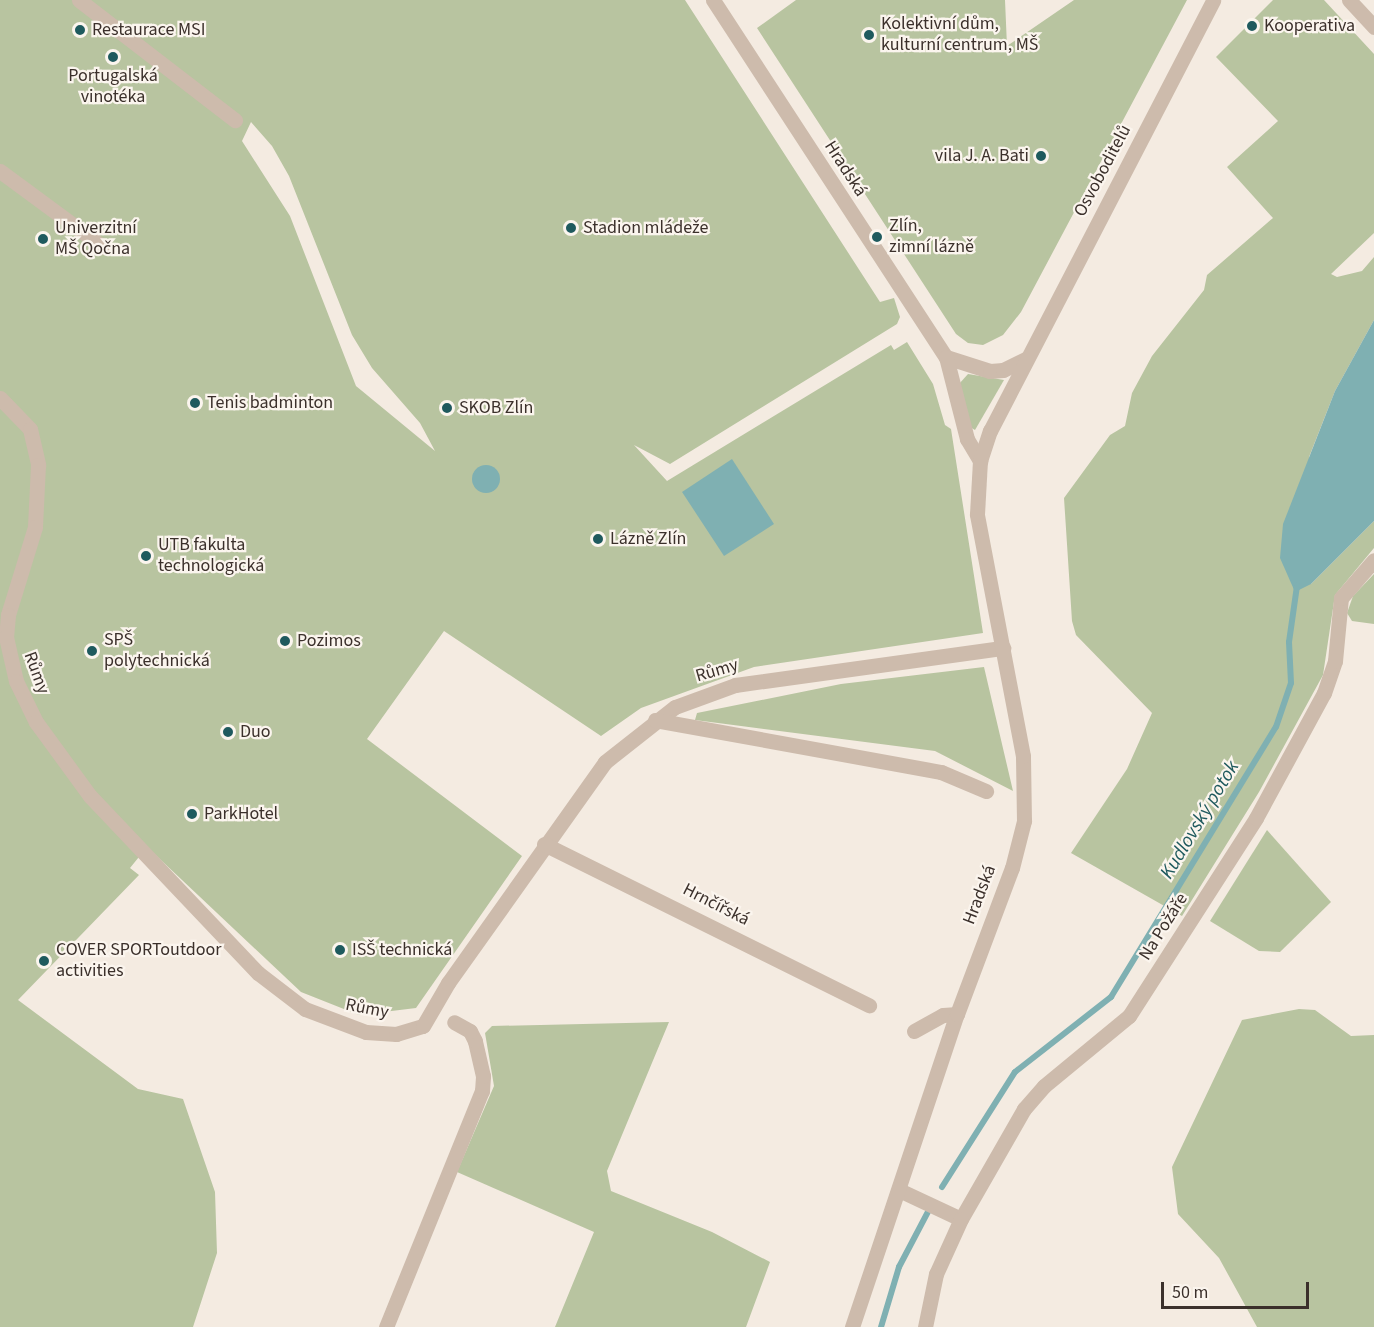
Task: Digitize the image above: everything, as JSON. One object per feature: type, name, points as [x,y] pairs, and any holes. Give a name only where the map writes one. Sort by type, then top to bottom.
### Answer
[{"type":"street","points":[[79,0],[235,120]]},
{"type":"street","name":"Hradská","points":[[713,0],[919,320],[946,357],[967,439],[980,461]]},
{"type":"street","name":"Osvoboditelů","points":[[1026,359],[1213,0]]},
{"type":"street","points":[[1349,0],[1374,27]]},
{"type":"street","points":[[0,171],[103,247]]},
{"type":"street","points":[[946,357],[990,371],[1009,368],[1026,359]]},
{"type":"street","name":"Hradská","points":[[852,1327],[957,1014],[1012,868],[1024,821],[1023,756],[977,514],[980,461],[990,432],[1026,359]]},
{"type":"street","name":"Růmy","points":[[0,398],[30,429],[38,465],[35,527],[8,615],[6,638],[8,658],[26,704],[49,743],[90,796],[258,973],[286,997],[323,1017],[366,1032],[396,1034],[423,1026],[448,983],[544,844],[605,762],[655,720],[704,694],[735,685],[1003,648]]},
{"type":"street","name":"Na Požáře","points":[[925,1327],[936,1274],[961,1219],[1024,1109],[1044,1086],[1129,1016],[1162,968],[1256,818],[1324,693],[1337,649],[1341,598],[1374,560]]},
{"type":"street","points":[[655,720],[940,772],[986,791]]},
{"type":"street","name":"Hrnčířská","points":[[544,844],[869,1005]]},
{"type":"street","points":[[914,1031],[943,1015],[957,1014]]},
{"type":"street","points":[[386,1327],[482,1091],[483,1076],[475,1041],[470,1031],[454,1022]]},
{"type":"street","points":[[899,1190],[922,1198],[961,1219]]},
{"type":"green space","points":[[0,0],[685,0],[880,302],[894,298],[900,317],[897,324],[670,464],[634,445],[667,481],[891,345],[894,350],[907,342],[933,384],[945,425],[951,429],[983,633],[754,667],[641,708],[601,736],[444,631],[367,739],[522,856],[416,1008],[359,1015],[301,992],[147,847],[130,868],[139,875],[18,1000],[138,1089],[183,1099],[215,1192],[217,1253],[193,1327],[0,1327]],"holes":[[[251,122],[272,146],[289,176],[352,335],[372,368],[420,423],[435,451],[356,386],[290,216],[242,141]]]},
{"type":"green space","points":[[796,0],[1005,0],[1007,46],[1074,0],[1187,0],[1021,312],[1003,335],[983,345],[968,343],[956,334],[757,28]]},
{"type":"green space","points":[[1273,0],[1324,0],[1374,54],[1374,233],[1331,274],[1337,277],[1362,271],[1374,257],[1374,320],[1335,391],[1309,457],[1311,584],[1374,521],[1374,548],[1335,595],[1323,675],[1259,792],[1182,916],[1071,853],[1127,769],[1152,713],[1076,635],[1072,621],[1064,498],[1110,435],[1125,426],[1132,393],[1152,356],[1204,290],[1207,275],[1273,218],[1227,167],[1278,121],[1216,57]]},
{"type":"green space","points":[[968,374],[1004,380],[975,430],[970,427],[959,384]]},
{"type":"green space","points":[[1374,574],[1374,624],[1352,621],[1347,613],[1353,596]]},
{"type":"green space","points":[[984,667],[1013,791],[935,751],[695,720],[697,713],[841,684]]},
{"type":"green space","points":[[1267,830],[1331,902],[1280,952],[1259,951],[1210,921]]},
{"type":"green space","points":[[1299,1009],[1315,1010],[1351,1036],[1374,1035],[1374,1327],[1257,1327],[1219,1258],[1178,1214],[1172,1167],[1242,1020]]},
{"type":"green space","points":[[669,1022],[607,1171],[611,1191],[712,1232],[770,1262],[746,1327],[555,1327],[594,1232],[457,1172],[494,1086],[485,1033],[492,1026]]},
{"type":"water","points":[[1374,320],[1374,521],[1311,584],[1295,592],[1280,558],[1283,524],[1335,391]]},
{"type":"water","points":[[732,459],[774,524],[724,556],[682,492]]},
{"type":"water","points":[[486,465],[496,469],[500,479],[496,489],[486,493],[476,489],[472,479],[476,469]]},
{"type":"waterway","name":"Kudlovský potok","points":[[942,1187],[1015,1072],[1111,997],[1276,727],[1291,683],[1289,642],[1297,586]]},
{"type":"waterway","name":"Kudlovský potok","points":[[881,1327],[899,1267],[931,1206]]},
{"type":"place","name":"Kooperativa","points":[[1252,26]]},
{"type":"place","name":"Restaurace MSI","points":[[80,30]]},
{"type":"place","name":"Kolektivní dům, kulturní centrum, MŠ","points":[[869,35]]},
{"type":"place","name":"Portugalská vinotéka","points":[[113,57]]},
{"type":"place","name":"vila J. A. Bati","points":[[1041,156]]},
{"type":"place","name":"Stadion mládeže","points":[[571,228]]},
{"type":"place","name":"Zlín, zimní lázně","points":[[877,237]]},
{"type":"place","name":"Univerzitní MŠ Qočna","points":[[43,239]]},
{"type":"place","name":"Tenis badminton","points":[[195,403]]},
{"type":"place","name":"SKOB Zlín","points":[[447,408]]},
{"type":"place","name":"Lázně Zlín","points":[[598,539]]},
{"type":"place","name":"UTB fakulta technologická","points":[[146,556]]},
{"type":"place","name":"Pozimos","points":[[285,641]]},
{"type":"place","name":"SPŠ polytechnická","points":[[92,651]]},
{"type":"place","name":"Duo","points":[[228,732]]},
{"type":"place","name":"ParkHotel","points":[[192,814]]},
{"type":"place","name":"ISŠ technická","points":[[340,950]]},
{"type":"place","name":"COVER SPORToutdoor activities","points":[[44,961]]}]
